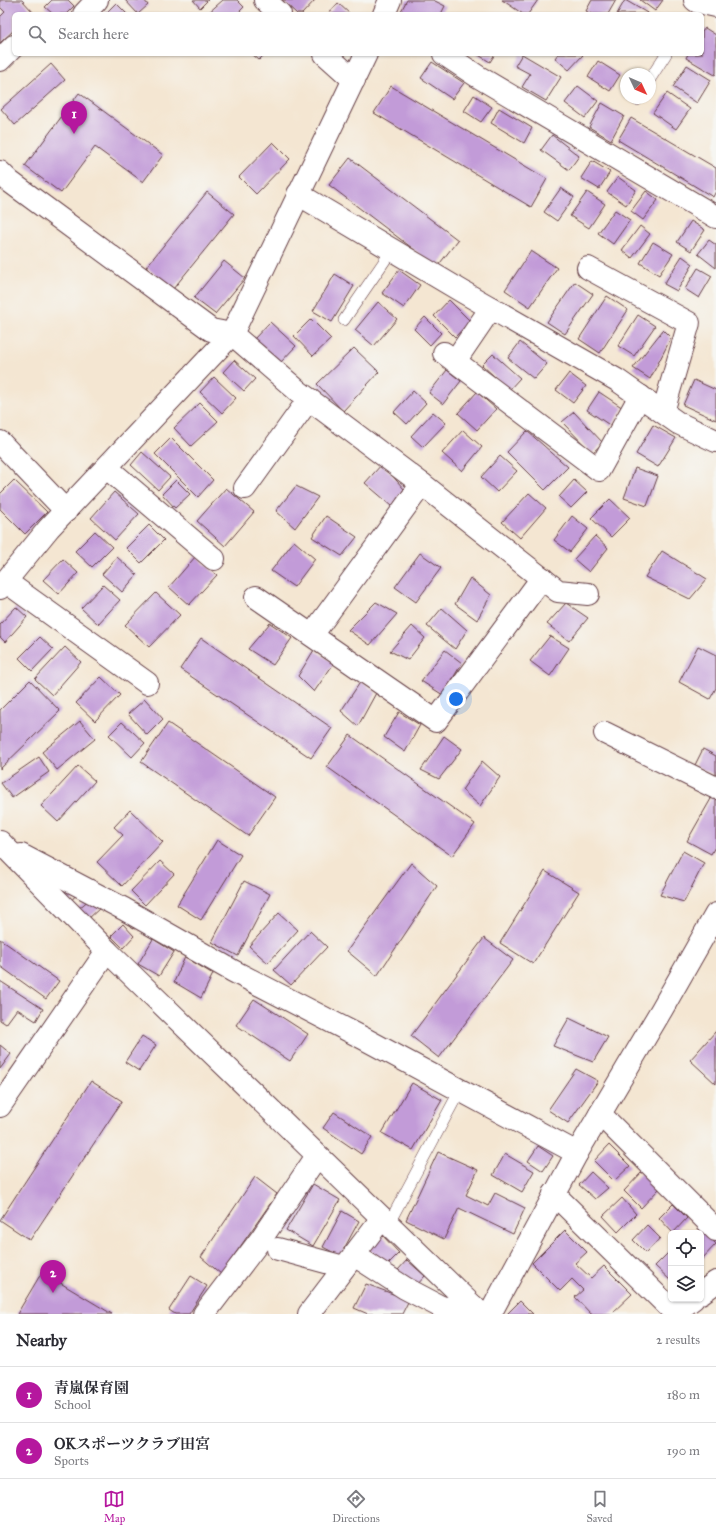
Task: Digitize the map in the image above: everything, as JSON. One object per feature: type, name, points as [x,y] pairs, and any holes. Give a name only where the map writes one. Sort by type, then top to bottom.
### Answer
[{"type":"street","points":[[86,12],[97,0]]},
{"type":"street","points":[[265,0],[278,12]]},
{"type":"street","points":[[385,12],[390,0]]},
{"type":"street","points":[[0,60],[12,48]]},
{"type":"street","points":[[327,56],[354,80]]},
{"type":"street","points":[[147,684],[3,584],[66,511],[232,334],[365,56]]},
{"type":"street","points":[[447,56],[478,76],[716,217]]},
{"type":"street","points":[[0,172],[9,181],[211,330],[232,334],[309,399],[422,484],[558,591],[588,594]]},
{"type":"street","points":[[298,194],[491,308],[617,380],[678,423],[716,441]]},
{"type":"street","points":[[588,268],[689,323],[663,412]]},
{"type":"street","points":[[491,308],[449,357],[599,470],[640,396]]},
{"type":"street","points":[[245,488],[309,399]]},
{"type":"street","points":[[0,442],[66,511]]},
{"type":"street","points":[[107,468],[214,559]]},
{"type":"street","points":[[312,635],[422,484]]},
{"type":"street","points":[[256,597],[436,721],[542,578]]},
{"type":"street","points":[[605,733],[716,788]]},
{"type":"street","points":[[2,844],[107,951],[385,1222],[481,1312]]},
{"type":"street","points":[[2,844],[124,909],[233,971],[363,1038],[577,1153]]},
{"type":"street","points":[[481,1312],[554,1194],[716,916]]},
{"type":"street","points":[[0,1106],[107,951]]},
{"type":"street","points":[[600,1114],[716,1230]]},
{"type":"street","points":[[204,1314],[261,1239],[317,1156]]},
{"type":"street","points":[[554,1194],[674,1314],[690,1302]]},
{"type":"street","points":[[309,1314],[349,1261],[385,1222]]},
{"type":"street","points":[[278,1249],[349,1261],[443,1308],[481,1312]]},
{"type":"street","points":[[704,1291],[716,1282]]},
{"type":"lane","points":[[656,70],[665,56]]},
{"type":"lane","points":[[344,320],[392,250]]},
{"type":"lane","points":[[385,1222],[460,1090]]},
{"type":"building","points":[[0,0],[22,0],[33,12],[12,12],[12,32],[0,43],[0,17],[5,12],[0,7]]},
{"type":"building","points":[[52,0],[68,0],[74,6],[68,12],[51,12],[45,7]]},
{"type":"building","points":[[125,0],[144,0],[148,5],[140,12],[136,12]]},
{"type":"building","points":[[193,0],[208,0],[200,8]]},
{"type":"building","points":[[223,0],[237,0],[244,7],[239,12],[209,12]]},
{"type":"building","points":[[282,0],[315,0],[304,12],[295,12]]},
{"type":"building","points":[[407,0],[433,0],[445,6],[442,12],[401,11]]},
{"type":"building","points":[[502,0],[538,0],[529,12],[520,12]]},
{"type":"building","points":[[592,0],[616,0],[609,12],[586,11]]},
{"type":"building","points":[[625,0],[646,12],[618,12]]},
{"type":"building","points":[[640,0],[663,0],[655,11]]},
{"type":"building","points":[[116,3],[125,12],[107,12]]},
{"type":"building","points":[[338,3],[348,12],[330,12]]},
{"type":"building","points":[[705,28],[716,35],[715,75],[686,58],[687,56],[704,56]]},
{"type":"building","points":[[254,56],[263,56],[259,60]]},
{"type":"building","points":[[480,56],[494,56],[490,62]]},
{"type":"building","points":[[521,56],[525,56],[561,77],[546,101],[522,87],[530,74],[515,66]]},
{"type":"building","points":[[556,56],[582,56],[569,70],[555,58]]},
{"type":"building","points":[[598,61],[620,75],[610,91],[588,77]]},
{"type":"building","points":[[432,62],[464,83],[452,99],[421,78]]},
{"type":"building","points":[[51,64],[65,80],[15,125],[1,109]]},
{"type":"building","points":[[687,65],[711,80],[697,103],[673,87]]},
{"type":"building","points":[[391,86],[547,179],[531,207],[374,113]]},
{"type":"building","points":[[578,86],[598,101],[585,118],[565,103]]},
{"type":"building","points":[[79,93],[163,155],[143,182],[95,147],[61,193],[25,166]]},
{"type":"building","points":[[667,93],[690,109],[676,129],[653,113]]},
{"type":"building","points":[[474,95],[492,107],[481,122],[464,111]]},
{"type":"building","points":[[602,103],[624,116],[611,140],[589,127]]},
{"type":"building","points":[[499,108],[532,128],[524,143],[491,123]]},
{"type":"building","points":[[631,118],[716,168],[716,191],[713,197],[618,140]]},
{"type":"building","points":[[552,135],[579,156],[569,170],[541,150]]},
{"type":"building","points":[[273,142],[290,159],[256,194],[239,177]]},
{"type":"building","points":[[350,158],[458,240],[437,267],[329,185]]},
{"type":"building","points":[[592,161],[610,172],[599,189],[581,178]]},
{"type":"building","points":[[618,177],[636,190],[626,205],[607,192]]},
{"type":"building","points":[[561,188],[574,197],[557,221],[544,212]]},
{"type":"building","points":[[646,191],[658,200],[643,220],[631,211]]},
{"type":"building","points":[[207,192],[234,214],[173,289],[146,267]]},
{"type":"building","points":[[587,192],[605,204],[589,228],[570,216]]},
{"type":"building","points":[[615,210],[630,220],[613,244],[598,233]]},
{"type":"building","points":[[691,221],[705,230],[691,251],[677,242]]},
{"type":"building","points":[[640,226],[650,234],[632,258],[622,250]]},
{"type":"building","points":[[709,240],[716,245],[716,268],[698,254]]},
{"type":"building","points":[[653,242],[673,254],[659,275],[640,263]]},
{"type":"building","points":[[531,251],[557,268],[530,307],[505,290]]},
{"type":"building","points":[[682,256],[693,264],[677,291],[664,284]]},
{"type":"building","points":[[224,261],[245,278],[215,314],[194,298]]},
{"type":"building","points":[[698,268],[712,276],[699,298],[685,289]]},
{"type":"building","points":[[399,270],[420,285],[404,308],[382,293]]},
{"type":"building","points":[[335,274],[354,286],[332,322],[313,311]]},
{"type":"building","points":[[575,282],[593,294],[565,334],[547,322]]},
{"type":"building","points":[[607,296],[628,310],[600,353],[579,339]]},
{"type":"building","points":[[449,300],[470,321],[455,337],[434,316]]},
{"type":"building","points":[[378,302],[397,319],[374,346],[355,330]]},
{"type":"building","points":[[638,315],[655,326],[634,356],[618,346]]},
{"type":"building","points":[[425,317],[441,333],[430,345],[414,329]]},
{"type":"building","points":[[311,319],[331,339],[313,356],[294,336]]},
{"type":"building","points":[[270,322],[296,346],[280,363],[254,339]]},
{"type":"building","points":[[663,330],[671,338],[650,379],[633,368]]},
{"type":"building","points":[[520,342],[547,364],[534,379],[508,358]]},
{"type":"building","points":[[354,348],[379,372],[343,411],[317,384]]},
{"type":"building","points":[[493,354],[520,378],[509,390],[482,365]]},
{"type":"building","points":[[234,360],[255,379],[244,391],[223,372]]},
{"type":"building","points":[[447,370],[461,381],[443,404],[429,393]]},
{"type":"building","points":[[569,373],[586,386],[573,403],[556,390]]},
{"type":"building","points":[[214,377],[236,398],[222,413],[200,392]]},
{"type":"building","points":[[694,380],[716,390],[716,420],[683,405]]},
{"type":"building","points":[[413,391],[426,403],[407,424],[394,412]]},
{"type":"building","points":[[477,392],[496,409],[477,430],[458,413]]},
{"type":"building","points":[[599,392],[623,408],[611,426],[587,410]]},
{"type":"building","points":[[200,403],[218,421],[191,446],[174,428]]},
{"type":"building","points":[[433,412],[446,423],[423,447],[411,436]]},
{"type":"building","points":[[574,412],[603,443],[592,453],[562,422]]},
{"type":"building","points":[[653,425],[676,438],[658,467],[636,454]]},
{"type":"building","points":[[463,430],[482,447],[462,471],[442,453]]},
{"type":"building","points":[[527,431],[568,467],[545,490],[507,452]]},
{"type":"building","points":[[171,438],[213,480],[198,497],[155,454]]},
{"type":"building","points":[[142,452],[170,477],[158,490],[131,465]]},
{"type":"building","points":[[500,456],[517,471],[497,492],[481,477]]},
{"type":"building","points":[[382,464],[404,489],[392,506],[365,483]]},
{"type":"building","points":[[635,468],[658,476],[647,506],[624,498]]},
{"type":"building","points":[[14,480],[47,512],[25,534],[0,509],[0,494]]},
{"type":"building","points":[[176,480],[190,494],[175,508],[162,494]]},
{"type":"building","points":[[574,480],[587,492],[571,508],[559,497]]},
{"type":"building","points":[[296,486],[318,497],[295,528],[276,511]]},
{"type":"building","points":[[226,488],[254,512],[225,546],[197,521]]},
{"type":"building","points":[[114,492],[139,514],[115,540],[91,518]]},
{"type":"building","points":[[529,493],[546,508],[520,538],[502,522]]},
{"type":"building","points":[[610,499],[630,518],[611,537],[591,518]]},
{"type":"building","points":[[326,516],[357,537],[342,556],[312,537]]},
{"type":"building","points":[[572,516],[588,529],[570,552],[554,540]]},
{"type":"building","points":[[149,525],[164,540],[141,563],[126,548]]},
{"type":"building","points":[[95,531],[112,547],[92,567],[75,551]]},
{"type":"building","points":[[595,536],[608,548],[589,572],[574,559]]},
{"type":"building","points":[[294,541],[315,559],[294,587],[271,571]]},
{"type":"building","points":[[662,551],[707,579],[690,599],[645,577]]},
{"type":"building","points":[[420,553],[441,568],[416,602],[395,587]]},
{"type":"building","points":[[196,556],[217,575],[189,605],[169,587]]},
{"type":"building","points":[[117,557],[137,575],[122,592],[102,574]]},
{"type":"building","points":[[63,559],[78,573],[59,594],[43,580]]},
{"type":"building","points":[[470,578],[491,595],[477,620],[455,604]]},
{"type":"building","points":[[103,585],[120,600],[98,624],[81,608]]},
{"type":"building","points":[[156,593],[180,615],[149,647],[125,625]]},
{"type":"building","points":[[376,602],[397,614],[370,645],[348,630]]},
{"type":"building","points":[[566,603],[588,618],[569,641],[547,624]]},
{"type":"building","points":[[16,607],[27,617],[5,642],[0,637],[0,624]]},
{"type":"building","points":[[442,608],[467,630],[455,649],[427,626]]},
{"type":"building","points":[[270,623],[292,638],[273,665],[248,649]]},
{"type":"building","points":[[412,626],[425,638],[408,660],[390,651]]},
{"type":"building","points":[[550,636],[569,648],[550,676],[530,661]]},
{"type":"building","points":[[40,637],[53,649],[32,671],[19,658]]},
{"type":"building","points":[[201,638],[332,728],[311,758],[180,669]]},
{"type":"building","points":[[698,646],[716,655],[716,688],[710,699],[679,682]]},
{"type":"building","points":[[65,647],[81,662],[52,695],[35,679]]},
{"type":"building","points":[[314,650],[334,663],[314,692],[298,676]]},
{"type":"building","points":[[445,650],[462,663],[443,695],[421,681]]},
{"type":"building","points":[[101,677],[120,695],[95,721],[76,703]]},
{"type":"building","points":[[30,680],[60,711],[0,769],[0,710]]},
{"type":"building","points":[[361,681],[376,693],[358,726],[341,711]]},
{"type":"building","points":[[145,699],[163,719],[147,735],[128,714]]},
{"type":"building","points":[[399,712],[420,725],[405,752],[384,737]]},
{"type":"building","points":[[80,721],[95,739],[57,770],[42,752]]},
{"type":"building","points":[[122,722],[145,743],[132,757],[109,735]]},
{"type":"building","points":[[168,723],[275,797],[248,836],[141,762]]},
{"type":"building","points":[[350,735],[475,824],[452,856],[327,767]]},
{"type":"building","points":[[444,736],[462,749],[439,779],[421,770]]},
{"type":"building","points":[[703,749],[716,756],[716,776],[695,765]]},
{"type":"building","points":[[39,757],[49,772],[12,798],[1,783]]},
{"type":"building","points":[[482,761],[500,777],[480,806],[462,790]]},
{"type":"building","points":[[78,766],[95,781],[58,822],[41,806]]},
{"type":"building","points":[[712,797],[716,799],[716,845],[711,854],[687,841]]},
{"type":"building","points":[[130,810],[163,842],[122,886],[97,862],[123,835],[114,827]]},
{"type":"building","points":[[217,840],[241,855],[201,920],[177,905]]},
{"type":"building","points":[[683,851],[704,863],[684,902],[660,895]]},
{"type":"building","points":[[160,861],[174,874],[145,905],[131,891]]},
{"type":"building","points":[[411,863],[437,886],[377,976],[347,951]]},
{"type":"building","points":[[545,871],[579,892],[533,964],[500,943]]},
{"type":"building","points":[[60,880],[76,895],[70,902],[54,886]]},
{"type":"building","points":[[244,881],[270,894],[238,956],[212,942]]},
{"type":"building","points":[[91,898],[101,907],[87,920],[77,910]]},
{"type":"building","points":[[279,913],[298,930],[268,963],[249,946]]},
{"type":"building","points":[[123,924],[134,936],[123,948],[111,936]]},
{"type":"building","points":[[310,931],[327,947],[291,985],[274,970]]},
{"type":"building","points":[[484,938],[513,960],[439,1058],[411,1036]]},
{"type":"building","points":[[0,939],[59,981],[46,999],[0,966]]},
{"type":"building","points":[[153,939],[174,952],[159,976],[138,964]]},
{"type":"building","points":[[185,957],[213,974],[201,998],[174,982]]},
{"type":"building","points":[[0,981],[43,1009],[36,1021],[17,1009],[6,1024],[0,1020]]},
{"type":"building","points":[[254,999],[308,1034],[290,1061],[236,1025]]},
{"type":"building","points":[[569,1018],[608,1037],[593,1062],[553,1046]]},
{"type":"building","points":[[716,1031],[716,1084],[690,1060]]},
{"type":"building","points":[[142,1036],[156,1045],[139,1071],[125,1062]]},
{"type":"building","points":[[0,1045],[11,1054],[0,1069]]},
{"type":"building","points":[[576,1069],[598,1081],[568,1123],[548,1110]]},
{"type":"building","points":[[91,1081],[122,1101],[30,1240],[0,1220]]},
{"type":"building","points":[[412,1083],[442,1100],[413,1150],[382,1133]]},
{"type":"building","points":[[334,1112],[372,1137],[361,1154],[323,1128]]},
{"type":"building","points":[[609,1145],[630,1166],[614,1181],[594,1161]]},
{"type":"building","points":[[538,1146],[553,1156],[543,1171],[528,1161]]},
{"type":"building","points":[[438,1152],[478,1170],[466,1195],[488,1206],[495,1193],[525,1208],[513,1234],[459,1208],[444,1239],[406,1220]]},
{"type":"building","points":[[505,1154],[534,1171],[522,1192],[493,1175]]},
{"type":"building","points":[[591,1172],[608,1188],[595,1199],[579,1185]]},
{"type":"building","points":[[642,1172],[659,1189],[641,1208],[624,1191]]},
{"type":"building","points":[[255,1177],[277,1194],[221,1274],[201,1257]]},
{"type":"building","points":[[313,1184],[340,1200],[313,1246],[286,1230]]},
{"type":"building","points":[[622,1198],[636,1214],[618,1232],[603,1216]]},
{"type":"building","points":[[673,1204],[687,1218],[676,1230],[670,1230],[659,1218]]},
{"type":"building","points":[[342,1211],[359,1221],[340,1256],[323,1247]]},
{"type":"building","points":[[647,1225],[660,1238],[646,1253],[633,1240]]},
{"type":"building","points":[[565,1230],[587,1252],[575,1263],[591,1278],[604,1266],[632,1294],[611,1314],[591,1314],[575,1297],[583,1290],[572,1279],[560,1291],[532,1263]]},
{"type":"building","points":[[704,1232],[716,1244],[704,1257]]},
{"type":"building","points":[[383,1236],[399,1253],[386,1266],[369,1249]]},
{"type":"building","points":[[668,1253],[668,1278],[655,1266]]},
{"type":"building","points":[[407,1260],[425,1276],[416,1286],[398,1270]]},
{"type":"building","points":[[42,1272],[112,1314],[17,1314]]},
{"type":"building","points":[[191,1276],[207,1286],[189,1314],[175,1314],[169,1310]]},
{"type":"building","points":[[366,1284],[409,1300],[402,1314],[368,1314],[354,1308]]},
{"type":"building","points":[[520,1301],[533,1314],[507,1314]]},
{"type":"place","name":"青嵐保育園","points":[[74,134]]},
{"type":"place","name":"OKスポーツクラブ田宮","points":[[53,1293]]}]
